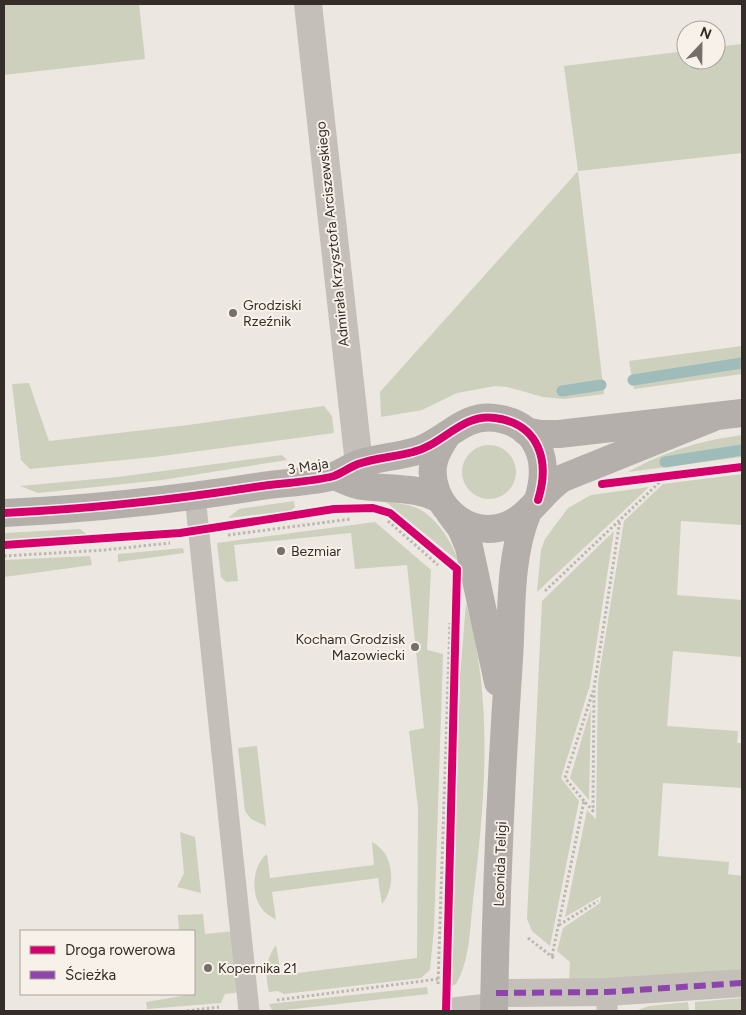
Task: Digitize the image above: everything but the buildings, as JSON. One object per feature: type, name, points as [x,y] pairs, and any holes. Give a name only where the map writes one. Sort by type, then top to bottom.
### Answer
[{"type":"street","name":"Admirała Krzysztofa Arciszewskiego","points":[[308,4],[341,322],[359,464]]},
{"type":"street","name":"3 Maja","points":[[525,431],[540,434],[559,434],[712,418],[742,413]]},
{"type":"street","name":"3 Maja","points":[[4,513],[96,507],[195,496],[334,476],[359,464],[414,452],[430,446],[460,424],[476,418],[494,417],[510,422],[525,431],[535,441],[542,454],[544,470],[532,507]]},
{"type":"street","name":"3 Maja","points":[[334,476],[361,486],[422,492],[444,506],[463,522],[480,528],[497,528],[513,523],[532,507],[549,487],[563,478],[712,418]]},
{"type":"street","name":"3 Maja","points":[[444,506],[434,483],[433,466],[438,449],[447,435]]},
{"type":"street","name":"Leonida Teligi","points":[[444,506],[461,528],[469,547],[505,718]]},
{"type":"street","name":"Leonida Teligi","points":[[495,1003],[505,718],[514,582],[519,539],[532,507]]},
{"type":"street","points":[[456,1011],[495,1003],[607,1002],[742,982]]},
{"type":"lane","points":[[195,496],[249,1008]]},
{"type":"path","points":[[544,592],[664,478]]},
{"type":"path","points":[[390,513],[442,557]]},
{"type":"path","points":[[381,517],[444,570]]},
{"type":"path","points":[[227,535],[359,518]]},
{"type":"path","points":[[594,688],[565,778],[593,811],[594,688],[620,520]]},
{"type":"path","points":[[199,530],[238,525]]},
{"type":"path","points":[[4,556],[105,550],[176,542]]},
{"type":"path","points":[[437,990],[454,617]]},
{"type":"path","points":[[446,986],[454,617]]},
{"type":"path","points":[[552,956],[584,801]]},
{"type":"path","points":[[559,925],[598,901]]},
{"type":"path","points":[[249,1008],[438,979]]},
{"type":"green space","points":[[4,4],[139,4],[145,59],[4,75]]},
{"type":"green space","points":[[742,44],[742,153],[578,171],[564,66],[676,52],[676,70],[726,70],[726,46]]},
{"type":"green space","points":[[578,171],[604,394],[564,399],[543,397],[507,387],[495,386],[457,393],[422,410],[381,417],[380,392]]},
{"type":"green space","points":[[742,346],[742,374],[634,389],[629,361]]},
{"type":"green space","points":[[29,383],[49,441],[188,425],[324,406],[332,416],[334,433],[154,457],[30,469],[21,460],[12,384]]},
{"type":"green space","points":[[742,435],[742,457],[628,472],[656,458],[683,448],[711,440]]},
{"type":"green space","points":[[489,445],[499,447],[508,453],[514,462],[516,472],[514,482],[508,491],[499,497],[489,499],[479,497],[470,491],[464,482],[462,472],[464,462],[470,453],[479,447]]},
{"type":"green space","points":[[282,455],[287,460],[162,480],[38,493],[20,486],[118,477]]},
{"type":"green space","points":[[742,474],[742,525],[681,521],[677,595],[742,600],[742,657],[673,651],[667,726],[738,731],[737,743],[742,743],[742,788],[663,783],[658,856],[729,862],[728,874],[742,876],[742,969],[629,980],[569,981],[570,962],[557,951],[563,928],[600,903],[601,896],[565,917],[587,810],[596,819],[598,682],[624,521],[663,484]]},
{"type":"green space","points":[[649,487],[537,592],[541,550],[545,539],[568,508],[591,495]]},
{"type":"green space","points":[[294,501],[295,507],[290,511],[228,518],[239,509]]},
{"type":"green space","points":[[386,502],[402,504],[424,512],[437,523],[448,538],[458,561]]},
{"type":"green space","points":[[375,522],[431,570],[427,650],[443,654],[434,928],[430,970],[421,978],[284,994],[278,991],[269,992],[267,968],[276,945],[281,975],[417,958],[418,808],[409,731],[424,728],[407,565],[355,569],[351,533],[234,545],[238,581],[226,582],[221,577],[217,543]]},
{"type":"green space","points":[[80,529],[88,535],[4,540],[4,533]]},
{"type":"green space","points":[[614,531],[590,685],[561,778],[579,801],[550,946],[532,931],[527,919],[542,601]]},
{"type":"green space","points":[[183,548],[184,553],[118,562],[118,554]]},
{"type":"green space","points":[[90,556],[92,565],[4,577],[4,560]]},
{"type":"green space","points":[[466,603],[481,676],[484,713],[483,788],[469,944],[461,975],[456,984],[450,987],[460,676]]},
{"type":"green space","points":[[591,708],[589,800],[570,778]]},
{"type":"green space","points":[[257,746],[266,826],[251,819],[245,811],[238,748]]},
{"type":"green space","points":[[180,832],[195,837],[201,893],[177,887],[184,873]]},
{"type":"green space","points":[[372,842],[385,854],[391,870],[390,888],[382,904],[378,878],[272,892],[276,920],[264,911],[259,904],[254,881],[258,865],[267,854],[270,878],[374,865]]},
{"type":"green space","points":[[203,914],[205,934],[235,931],[242,992],[225,994],[221,1003],[147,1009],[146,1002],[195,995],[195,930],[179,930],[178,915]]},
{"type":"green space","points":[[427,987],[428,994],[276,1011],[272,1010],[269,1004]]},
{"type":"green space","points":[[742,998],[742,1011],[695,1011],[695,1002]]},
{"type":"green space","points":[[688,1002],[689,1011],[635,1011],[649,1006]]},
{"type":"waterway","points":[[633,380],[742,363]]},
{"type":"waterway","points":[[562,391],[601,385]]},
{"type":"waterway","points":[[665,462],[742,450]]},
{"type":"marked path","points":[[496,993],[607,992],[742,983]]},
{"type":"cycle path","points":[[4,513],[130,503],[326,478],[355,465],[406,454],[424,448],[462,425],[472,420],[483,418],[495,418],[510,422],[522,428],[532,437],[542,459],[543,472],[538,500]]},
{"type":"cycle path","points":[[602,484],[742,467]]},
{"type":"cycle path","points":[[4,545],[180,533],[334,509],[373,508],[390,513],[457,569],[446,1011]]},
{"type":"place","name":"Grodziski Rzeźnik","points":[[233,313]]},
{"type":"place","name":"Bezmiar","points":[[281,551]]},
{"type":"place","name":"Kocham Grodzisk Mazowiecki","points":[[415,647]]},
{"type":"place","name":"Kopernika 21","points":[[208,968]]}]
